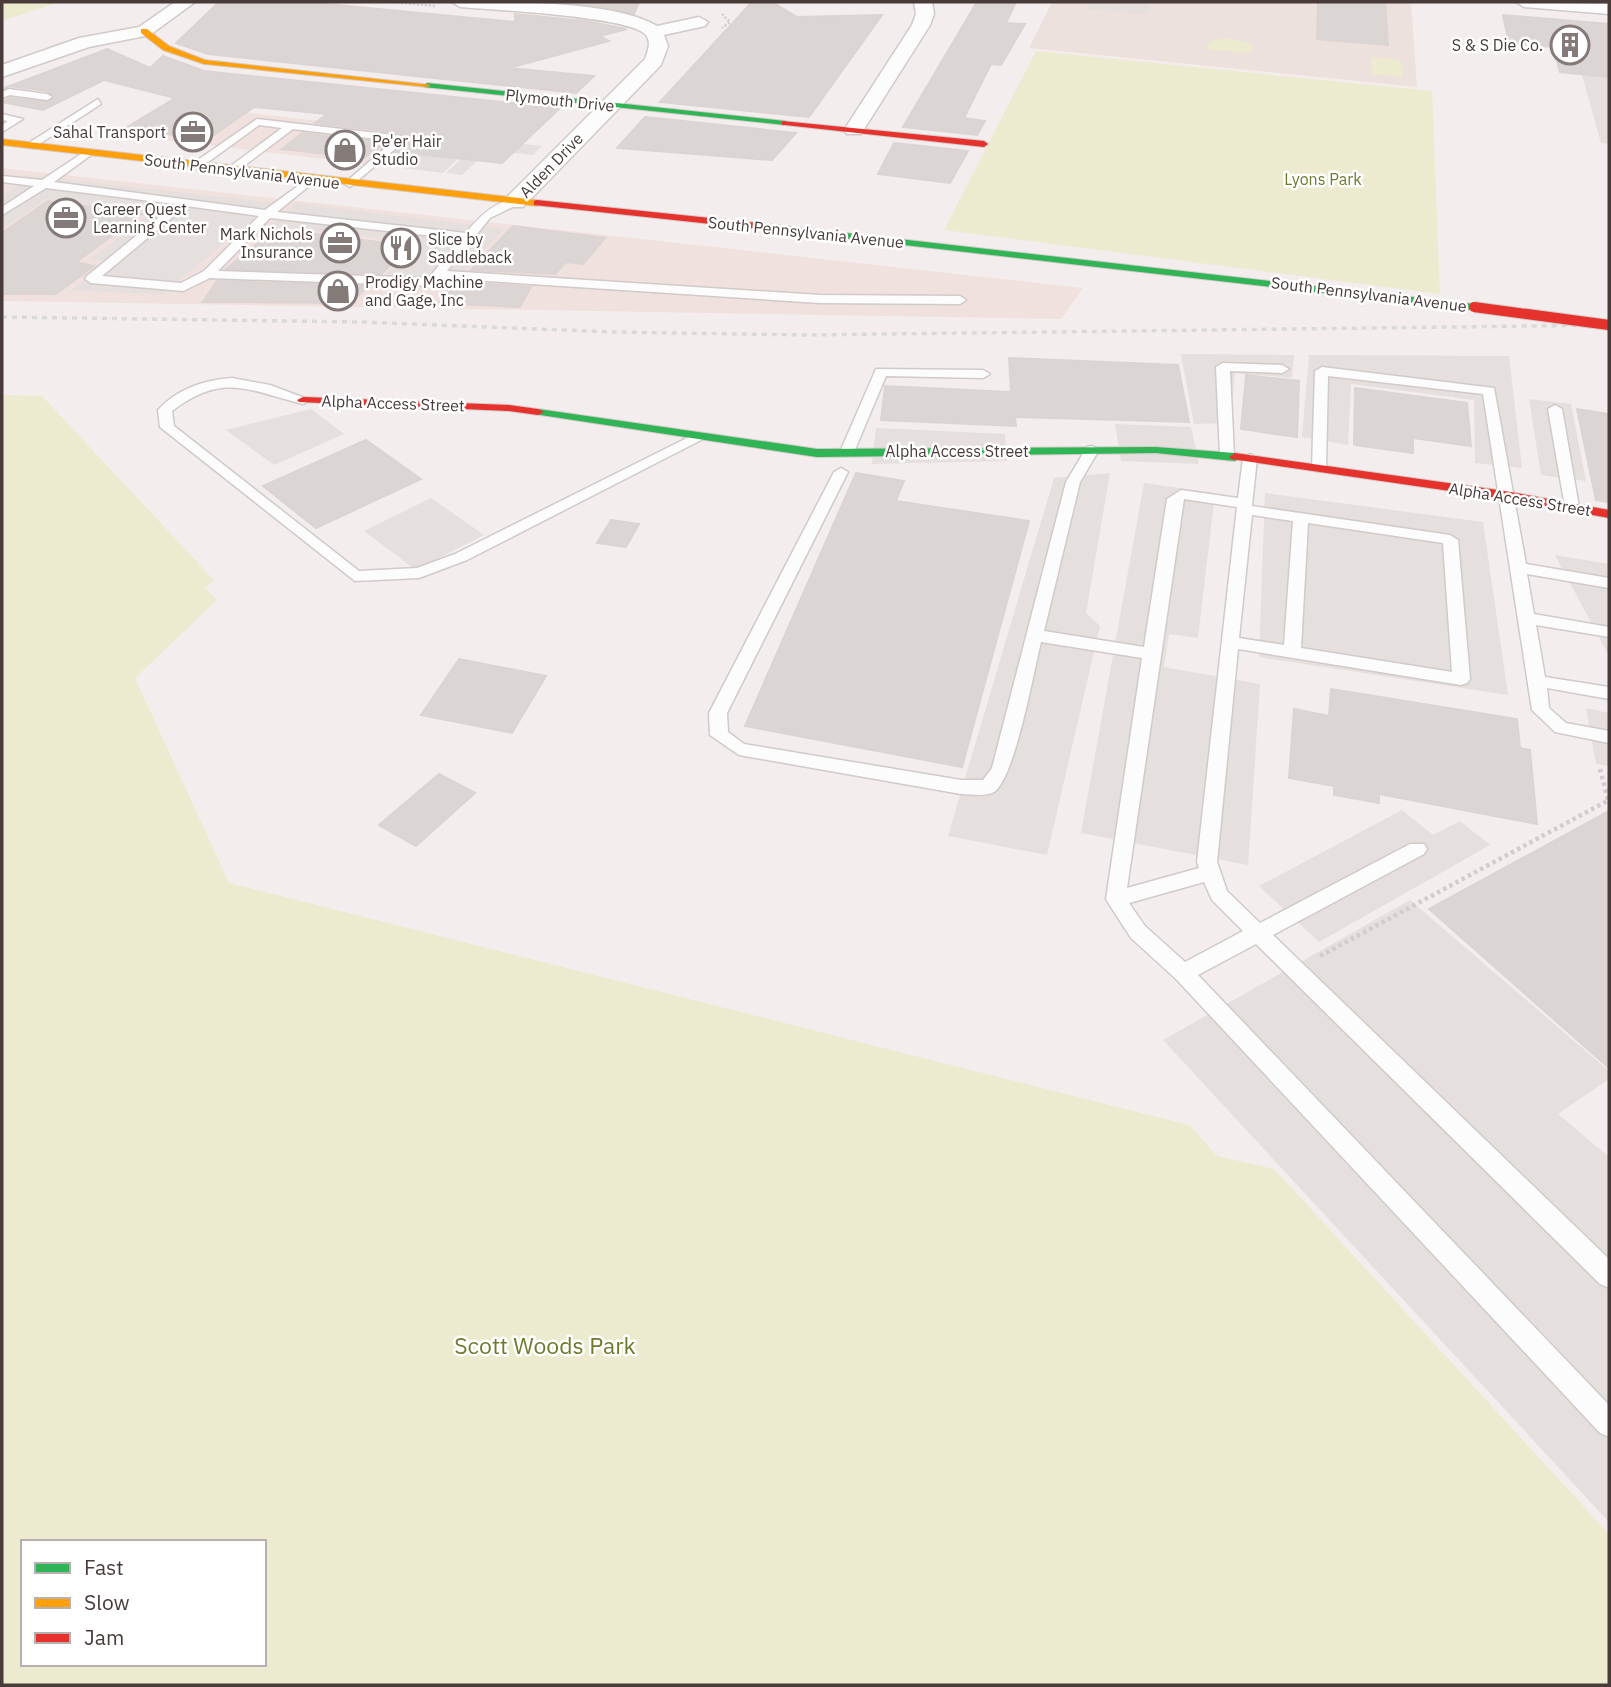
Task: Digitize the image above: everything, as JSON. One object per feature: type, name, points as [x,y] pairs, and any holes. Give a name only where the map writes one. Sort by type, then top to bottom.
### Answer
[{"type":"street","points":[[2,71],[85,42],[144,31],[186,2]]},
{"type":"street","points":[[854,130],[921,25],[925,14],[923,2]]},
{"type":"street","points":[[1524,2],[1609,9]]},
{"type":"street","points":[[453,4],[606,16],[641,24],[654,32],[706,17]]},
{"type":"street","name":"Plymouth Drive","points":[[144,31],[166,48],[204,62],[984,144]]},
{"type":"street","name":"Alden Drive","points":[[515,202],[658,53],[654,32]]},
{"type":"street","name":"South Pennsylvania Avenue","points":[[2,142],[310,180],[1077,260],[1609,325]]},
{"type":"street","name":"Alpha Access Street","points":[[303,400],[509,408],[817,453],[1156,450],[1250,458],[1505,495],[1609,514]]},
{"type":"lane","points":[[2,95],[9,92],[47,97]]},
{"type":"lane","points":[[29,146],[98,102]]},
{"type":"lane","points":[[2,117],[18,119],[2,129]]},
{"type":"lane","points":[[196,166],[257,122],[402,139],[351,184]]},
{"type":"lane","points":[[232,170],[291,126]]},
{"type":"lane","points":[[2,212],[87,153]]},
{"type":"lane","points":[[2,179],[469,237]]},
{"type":"lane","points":[[184,202],[91,279],[183,287],[208,274],[267,214],[310,180]]},
{"type":"lane","points":[[208,274],[432,282],[486,216],[515,202]]},
{"type":"lane","points":[[438,274],[820,299],[960,300]]},
{"type":"lane","points":[[1227,456],[1223,367],[1282,369]]},
{"type":"lane","points":[[1319,468],[1322,371],[1489,391],[1541,710],[1561,728],[1609,737]]},
{"type":"lane","points":[[847,452],[880,372],[983,374]]},
{"type":"lane","points":[[303,400],[248,381],[215,382],[186,392],[165,410],[167,427],[355,576],[419,573],[461,557],[700,437]]},
{"type":"lane","points":[[1555,409],[1572,507]]},
{"type":"lane","points":[[841,472],[718,713],[719,735],[739,749],[961,787],[988,787],[1001,769],[1073,482],[1092,450]]},
{"type":"lane","points":[[1250,458],[1207,862],[1209,873],[1219,895],[1257,934],[1609,1276]]},
{"type":"lane","points":[[1230,642],[1461,679],[1450,540],[1301,518],[1181,494],[1174,499],[1116,899],[1138,932],[1183,974],[1609,1424]]},
{"type":"lane","points":[[1292,652],[1301,518]]},
{"type":"lane","points":[[1518,568],[1609,583]]},
{"type":"lane","points":[[1526,618],[1609,632]]},
{"type":"lane","points":[[1033,635],[1152,654]]},
{"type":"lane","points":[[1537,681],[1609,693]]},
{"type":"lane","points":[[1183,974],[1417,849]]},
{"type":"lane","points":[[1116,899],[1209,873]]},
{"type":"path","points":[[393,2],[453,4]]},
{"type":"path","points":[[706,17],[729,18],[726,27],[717,30]]},
{"type":"path","points":[[1294,970],[1609,800],[1600,769]]},
{"type":"shaded area","points":[[1052,2],[1411,2],[1417,87],[1029,48]]},
{"type":"shaded area","points":[[1089,2],[1151,2],[1147,15],[1086,9]]},
{"type":"shaded area","points":[[1582,75],[1609,77],[1609,144],[1601,143]]},
{"type":"shaded area","points":[[196,107],[420,132],[383,166],[148,138]]},
{"type":"shaded area","points":[[473,138],[542,146],[533,155],[489,150],[462,175],[446,173],[473,148]]},
{"type":"shaded area","points":[[400,153],[458,159],[443,173],[385,166]]},
{"type":"shaded area","points":[[2,168],[1083,288],[1061,319],[2,301]]},
{"type":"shaded area","points":[[33,176],[273,203],[161,295],[72,290],[106,261],[91,259],[150,213],[47,199],[2,229],[2,196]]},
{"type":"shaded area","points":[[296,203],[504,229],[454,282],[379,282],[417,243],[270,225]]},
{"type":"shaded area","points":[[1181,354],[1294,355],[1292,378],[1235,373],[1230,423],[1194,424]]},
{"type":"shaded area","points":[[1309,355],[1509,356],[1522,468],[1475,463],[1474,400],[1351,384],[1348,445],[1302,437]]},
{"type":"shaded area","points":[[1529,399],[1571,404],[1586,481],[1541,475]]},
{"type":"shaded area","points":[[311,409],[344,434],[274,465],[226,430]]},
{"type":"shaded area","points":[[1115,424],[1191,427],[1199,464],[1121,461]]},
{"type":"shaded area","points":[[876,428],[1005,434],[1007,461],[872,464]]},
{"type":"shaded area","points":[[1110,473],[1086,613],[1100,626],[1047,855],[948,836],[1054,478]]},
{"type":"shaded area","points":[[1144,483],[1215,493],[1198,638],[1169,634],[1164,667],[1260,684],[1248,865],[1081,833]]},
{"type":"shaded area","points":[[1265,493],[1483,522],[1508,695],[1259,657]]},
{"type":"shaded area","points":[[431,498],[484,535],[416,570],[364,531]]},
{"type":"shaded area","points":[[1555,555],[1609,564],[1609,656]]},
{"type":"shaded area","points":[[1586,708],[1609,713],[1609,766],[1596,764]]},
{"type":"shaded area","points":[[1402,810],[1433,835],[1460,821],[1490,845],[1319,942],[1259,886]]},
{"type":"shaded area","points":[[1410,900],[1609,1071],[1609,1079],[1558,1114],[1609,1157],[1609,1522],[1163,1040]]},
{"type":"green space","points":[[2,2],[60,2],[2,21]]},
{"type":"green space","points":[[1227,38],[1253,44],[1251,53],[1206,49],[1210,41]]},
{"type":"green space","name":"Lyons Park","points":[[1036,51],[1432,91],[1440,294],[944,230]]},
{"type":"green space","points":[[1371,57],[1401,60],[1403,77],[1372,74]]},
{"type":"green space","name":"Scott Woods Park","points":[[2,395],[42,396],[214,580],[205,588],[217,600],[135,678],[229,883],[1189,1125],[1217,1156],[1274,1169],[1609,1534],[1609,1685],[2,1685]]},
{"type":"building","points":[[219,2],[305,2],[515,22],[515,14],[586,21],[627,29],[600,36],[609,41],[509,68],[594,76],[576,93],[208,54],[176,43]]},
{"type":"building","points":[[559,2],[639,2],[634,14]]},
{"type":"building","points":[[752,2],[772,2],[797,17],[882,15],[809,117],[660,102]]},
{"type":"building","points":[[977,2],[1016,2],[1006,23],[1025,24],[1001,65],[991,64],[964,118],[985,121],[977,135],[903,127]]},
{"type":"building","points":[[1318,2],[1385,2],[1388,45],[1317,39]]},
{"type":"building","name":"S & S Die Co.","points":[[1503,15],[1609,24],[1609,77],[1560,72],[1553,47],[1509,43]]},
{"type":"building","points":[[107,49],[150,68],[163,56],[204,71],[560,108],[502,163],[396,152],[409,141],[402,133],[315,123],[327,114],[254,107],[207,140],[126,128],[175,98],[104,80],[43,110],[2,102],[10,98],[48,102],[54,96],[47,91],[10,86]]},
{"type":"building","points":[[645,117],[796,133],[772,160],[617,148]]},
{"type":"building","points":[[302,133],[387,143],[363,158],[282,149]]},
{"type":"building","points":[[894,143],[968,151],[950,183],[878,174]]},
{"type":"building","points":[[48,201],[142,214],[76,262],[94,266],[56,294],[2,294],[2,233]]},
{"type":"building","points":[[513,226],[605,238],[583,264],[566,262],[555,274],[471,270]]},
{"type":"building","points":[[275,229],[410,246],[381,274],[226,269]]},
{"type":"building","points":[[217,281],[368,286],[351,303],[203,302]]},
{"type":"building","points":[[459,282],[531,287],[520,307],[439,303]]},
{"type":"building","points":[[1009,358],[1178,365],[1189,422],[1015,417],[1016,426],[881,420],[885,386],[1011,392]]},
{"type":"building","points":[[1246,375],[1299,381],[1297,437],[1241,429]]},
{"type":"building","points":[[1355,388],[1467,403],[1471,446],[1413,438],[1413,453],[1354,445]]},
{"type":"building","points":[[1577,409],[1609,414],[1609,502],[1596,500]]},
{"type":"building","points":[[366,440],[421,479],[316,528],[263,486]]},
{"type":"building","points":[[856,473],[904,481],[896,501],[1029,521],[962,767],[745,726]]},
{"type":"building","points":[[611,520],[639,524],[626,547],[597,543]]},
{"type":"building","points":[[459,659],[546,676],[512,733],[421,715]]},
{"type":"building","points":[[1331,689],[1517,719],[1520,748],[1530,750],[1537,824],[1379,794],[1379,803],[1334,795],[1334,786],[1289,778],[1294,709],[1329,716]]},
{"type":"building","points":[[439,774],[475,793],[416,846],[379,825]]},
{"type":"building","points":[[1609,811],[1609,1068],[1429,909]]},
{"type":"railway","points":[[2,317],[360,322],[613,332],[806,335],[1609,325]]},
{"type":"traffic: fast","points":[[427,85],[785,123]]},
{"type":"traffic: fast","points":[[758,226],[1474,307]]},
{"type":"traffic: fast","points":[[538,412],[817,453],[1156,450],[1235,457]]},
{"type":"traffic: slow","points":[[144,31],[166,48],[204,62],[427,85]]},
{"type":"traffic: slow","points":[[2,142],[537,203]]},
{"type":"traffic: jam","points":[[785,123],[984,144]]},
{"type":"traffic: jam","points":[[537,203],[758,226]]},
{"type":"traffic: jam","points":[[1474,307],[1609,325]]},
{"type":"traffic: jam","points":[[303,400],[509,408],[538,412]]},
{"type":"traffic: jam","points":[[1235,457],[1505,495],[1609,514]]},
{"type":"place","name":"S & S Die Co.","points":[[1570,45]]},
{"type":"place","name":"Sahal Transport","points":[[193,132]]},
{"type":"place","name":"Pe'er Hair Studio","points":[[345,150]]},
{"type":"place","name":"Career Quest Learning Center","points":[[66,218]]},
{"type":"place","name":"Mark Nichols Insurance","points":[[340,243]]},
{"type":"place","name":"Slice by Saddleback","points":[[401,248]]},
{"type":"place","name":"Prodigy Machine and Gage, Inc","points":[[338,291]]}]
